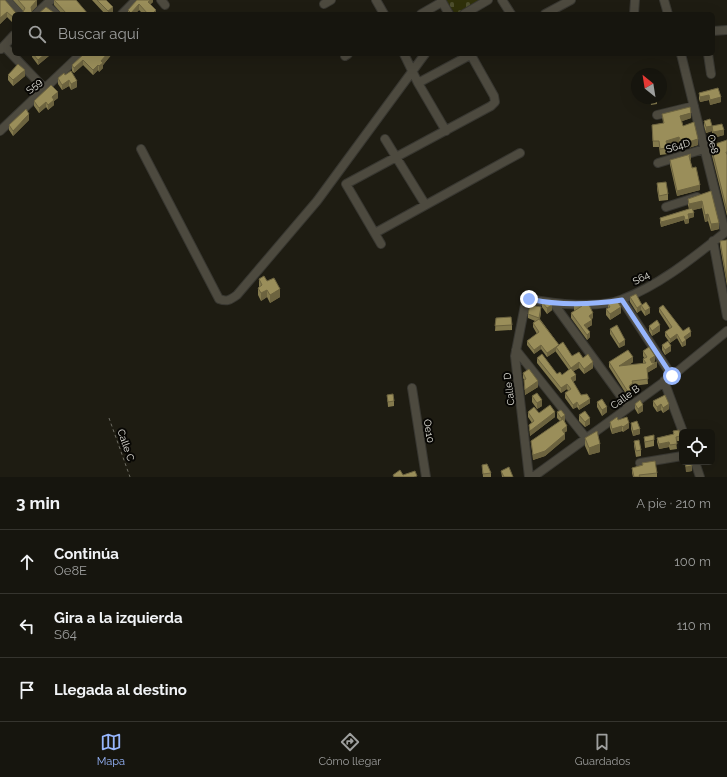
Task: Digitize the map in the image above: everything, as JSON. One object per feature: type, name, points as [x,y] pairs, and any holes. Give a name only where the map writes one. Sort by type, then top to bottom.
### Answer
[{"type":"street","points":[[6,0],[18,12]]},
{"type":"street","points":[[124,12],[136,0]]},
{"type":"street","points":[[376,0],[383,12]]},
{"type":"street","points":[[467,12],[488,0]]},
{"type":"street","points":[[502,0],[509,12]]},
{"type":"street","points":[[549,12],[570,0]]},
{"type":"street","points":[[634,12],[635,0]]},
{"type":"street","points":[[665,0],[668,12]]},
{"type":"street","points":[[424,12],[441,1],[447,12]]},
{"type":"street","points":[[38,12],[48,2],[55,12]]},
{"type":"street","points":[[715,31],[727,30]]},
{"type":"street","points":[[12,37],[2,48],[45,90]]},
{"type":"street","name":"S59","points":[[0,131],[45,90],[79,56]]},
{"type":"street","points":[[405,56],[418,83],[446,131]]},
{"type":"street","points":[[141,149],[219,298],[225,301],[230,300],[237,295],[317,201],[424,56]]},
{"type":"street","points":[[418,83],[467,56]]},
{"type":"street","points":[[382,244],[374,233],[346,184],[446,131],[495,102],[494,96],[472,56]]},
{"type":"street","name":"Oe8","points":[[682,56],[714,191],[726,232]]},
{"type":"street","points":[[708,56],[711,74]]},
{"type":"street","points":[[657,114],[694,106]]},
{"type":"street","points":[[385,139],[425,204]]},
{"type":"street","name":"S64D","points":[[658,162],[704,149]]},
{"type":"street","points":[[374,233],[520,153]]},
{"type":"street","points":[[666,207],[714,191]]},
{"type":"street","name":"S64","points":[[527,299],[554,304],[602,303],[622,300],[670,274],[726,232]]},
{"type":"street","points":[[713,242],[727,316]]},
{"type":"street","name":"Calle D","points":[[527,299],[515,356],[529,477]]},
{"type":"street","points":[[622,300],[672,376]]},
{"type":"street","points":[[554,304],[628,406]]},
{"type":"street","name":"Calle B","points":[[533,477],[628,406],[672,376],[727,331]]},
{"type":"street","points":[[516,350],[586,438]]},
{"type":"street","points":[[664,381],[683,429]]},
{"type":"street","name":"Oe10","points":[[412,388],[426,477]]},
{"type":"street","points":[[640,463],[679,456]]},
{"type":"street","points":[[696,465],[700,477]]},
{"type":"path","name":"Calle C","points":[[110,418],[130,477]]},
{"type":"green space","points":[[446,0],[478,0],[469,12],[454,12]]},
{"type":"building","points":[[0,0],[5,0],[15,12],[12,12],[12,16],[7,12],[0,18]]},
{"type":"building","points":[[18,0],[37,0],[31,7],[32,12],[23,12],[25,8]]},
{"type":"building","points":[[54,0],[76,0],[86,12],[65,12]]},
{"type":"building","points":[[97,0],[106,0],[113,7],[108,11]]},
{"type":"building","points":[[137,0],[150,0],[148,2],[156,10],[154,12],[146,12],[139,4],[132,12],[128,10]]},
{"type":"building","points":[[46,7],[53,12],[40,12]]},
{"type":"building","points":[[35,56],[43,56],[38,60]]},
{"type":"building","points":[[82,56],[105,56],[101,61],[103,63],[99,66],[98,65],[93,70],[83,60],[74,68],[72,65]]},
{"type":"building","points":[[18,64],[25,70],[13,80],[8,75]]},
{"type":"building","points":[[71,71],[77,81],[71,84],[69,80],[62,85],[58,78],[64,73],[65,75]]},
{"type":"building","points":[[51,85],[58,92],[52,97],[54,100],[48,105],[46,102],[39,108],[34,101]]},
{"type":"building","points":[[718,88],[721,97],[710,100],[709,95],[700,97],[699,93]]},
{"type":"building","points":[[690,107],[691,113],[680,116],[683,126],[694,122],[698,139],[682,144],[679,137],[666,141],[668,148],[660,149],[659,141],[653,141],[652,125],[664,123],[662,114]]},
{"type":"building","points":[[26,109],[29,114],[13,131],[9,125]]},
{"type":"building","points":[[710,119],[712,126],[706,127],[704,121]]},
{"type":"building","points":[[722,124],[724,130],[713,132],[712,126]]},
{"type":"building","points":[[713,137],[715,144],[727,140],[727,211],[709,138]]},
{"type":"building","points":[[691,154],[689,156],[692,168],[696,167],[700,185],[677,191],[670,160]]},
{"type":"building","points":[[666,182],[668,194],[659,196],[657,183]]},
{"type":"building","points":[[711,191],[719,223],[711,224],[708,214],[705,215],[702,201],[689,204],[688,199]]},
{"type":"building","points":[[692,208],[694,213],[688,214],[689,219],[685,220],[684,216],[661,222],[660,218]]},
{"type":"building","points":[[727,240],[727,281],[720,241]]},
{"type":"building","points":[[264,276],[267,281],[274,278],[280,289],[270,295],[267,290],[261,293],[258,288],[262,285],[259,279]]},
{"type":"building","points":[[636,294],[642,305],[646,302],[650,308],[645,311],[641,305],[637,308],[630,297]]},
{"type":"building","points":[[617,301],[621,307],[610,314],[606,309],[610,307],[608,304]]},
{"type":"building","points":[[542,302],[550,303],[552,305],[547,308]]},
{"type":"building","points":[[530,305],[541,307],[539,318],[528,314]]},
{"type":"building","points":[[574,305],[589,305],[593,313],[589,316],[592,320],[584,325],[590,332],[587,335],[571,313],[582,306]]},
{"type":"building","points":[[663,305],[683,331],[689,327],[691,332],[684,337],[686,340],[682,343],[677,334],[670,339],[665,332],[672,327],[659,308]]},
{"type":"building","points":[[511,317],[512,325],[495,326],[496,318]]},
{"type":"building","points":[[539,319],[559,345],[547,353],[541,345],[534,350],[527,341],[539,332],[533,323]]},
{"type":"building","points":[[657,320],[660,325],[652,331],[649,326]]},
{"type":"building","points":[[617,325],[625,340],[619,344],[610,329]]},
{"type":"building","points":[[668,341],[671,346],[665,350],[662,345]]},
{"type":"building","points":[[563,342],[572,356],[579,352],[583,358],[588,354],[593,362],[584,369],[579,362],[571,368],[556,347]]},
{"type":"building","points":[[649,347],[655,356],[650,359],[652,363],[657,362],[647,368],[648,379],[632,381],[633,383],[629,386],[631,390],[628,392],[609,362],[628,350],[633,357],[619,366],[646,363],[643,359],[647,357],[643,351]]},
{"type":"building","points":[[542,354],[557,374],[560,372],[562,375],[571,368],[576,375],[571,378],[581,395],[587,394],[590,399],[579,406],[577,402],[573,405],[565,393],[571,389],[567,384],[561,388],[537,358]]},
{"type":"building","points":[[529,369],[538,381],[525,390],[524,380],[526,379],[523,373]]},
{"type":"building","points":[[537,393],[542,400],[537,403],[532,396]]},
{"type":"building","points":[[393,394],[394,401],[388,402],[387,395]]},
{"type":"building","points":[[665,395],[669,404],[663,408],[661,404],[657,407],[653,401]]},
{"type":"building","points":[[602,399],[607,407],[602,410],[597,402]]},
{"type":"building","points":[[640,400],[643,405],[638,409],[635,404]]},
{"type":"building","points":[[550,405],[555,412],[530,431],[529,425],[534,421],[528,412],[534,407],[539,413]]},
{"type":"building","points":[[561,410],[565,415],[561,418],[557,412]]},
{"type":"building","points":[[585,411],[590,418],[585,422],[579,415]]},
{"type":"building","points":[[617,417],[618,420],[627,417],[629,423],[623,427],[612,429],[610,422]]},
{"type":"building","points":[[563,419],[567,426],[562,430],[565,434],[545,451],[533,455],[531,441]]},
{"type":"building","points":[[637,421],[640,429],[633,431],[631,423]]},
{"type":"building","points":[[679,430],[679,436],[676,437],[677,444],[670,445],[669,442],[659,444],[657,438],[674,434],[673,431]]},
{"type":"building","points":[[597,431],[600,444],[589,448],[585,438]]},
{"type":"building","points":[[654,435],[654,440],[645,442],[644,437]]},
{"type":"building","points":[[639,440],[641,450],[636,451],[634,441]]},
{"type":"building","points":[[655,461],[657,473],[634,477],[632,468],[643,465],[642,463]]},
{"type":"building","points":[[487,464],[491,473],[483,474],[482,465]]},
{"type":"building","points":[[509,467],[513,477],[504,477],[501,471]]},
{"type":"building","points":[[400,470],[403,475],[415,471],[417,476],[394,477],[393,475]]},
{"type":"route","points":[[529,299],[554,304],[602,303],[622,300],[672,376]]}]
